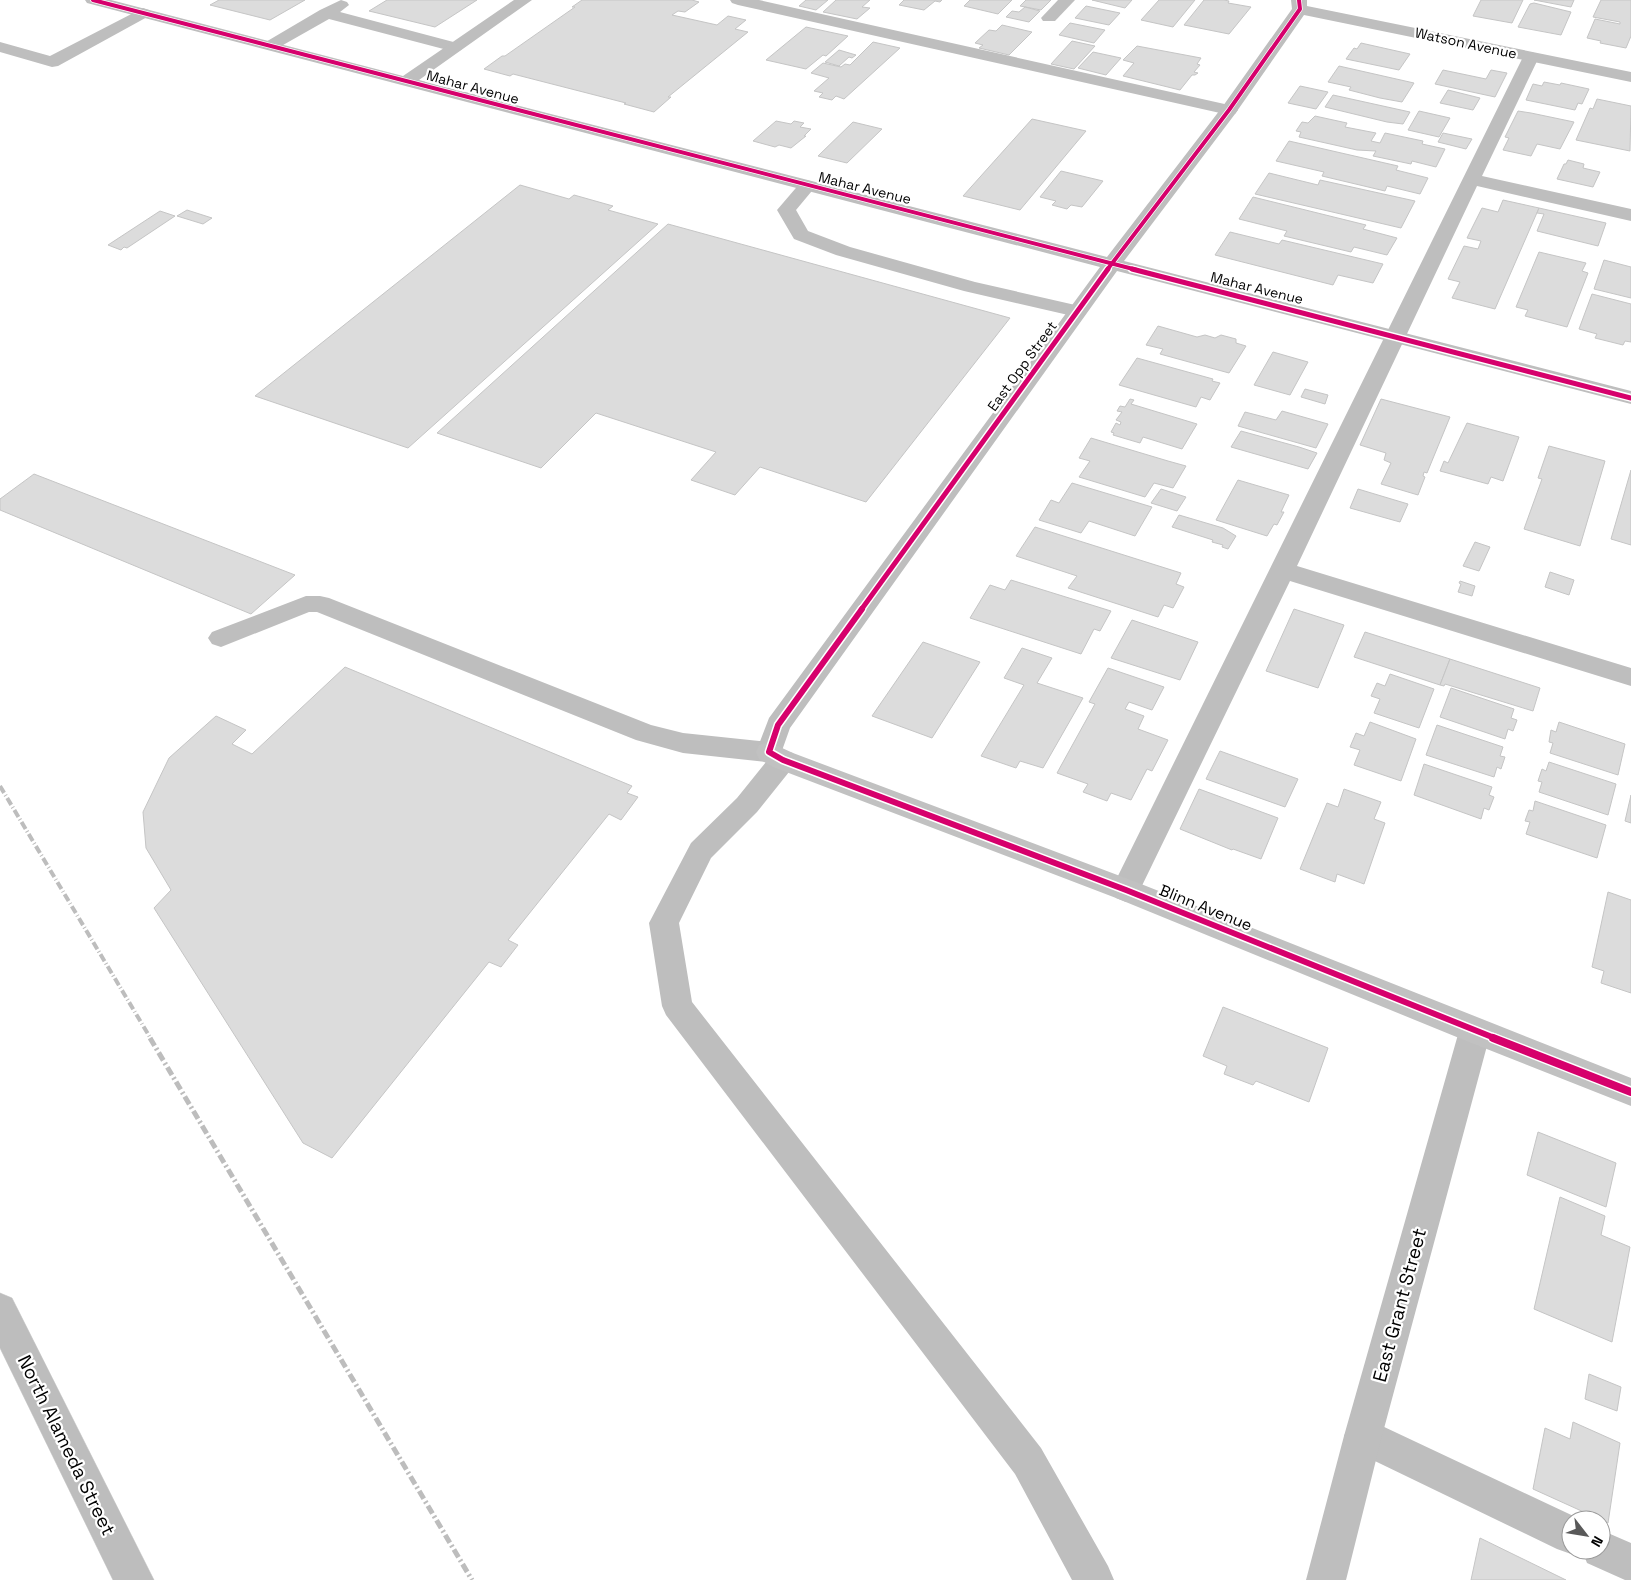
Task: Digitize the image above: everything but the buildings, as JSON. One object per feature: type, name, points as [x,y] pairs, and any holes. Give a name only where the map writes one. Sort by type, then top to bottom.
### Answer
[{"type":"main road","name":"North Alameda Street","points":[[0,1310],[134,1580]]},
{"type":"street","name":"Mahar Avenue","points":[[93,0],[1631,398]]},
{"type":"street","points":[[270,46],[349,0]]},
{"type":"street","points":[[405,82],[524,0]]},
{"type":"street","points":[[738,0],[1229,110]]},
{"type":"street","points":[[1049,18],[1067,0]]},
{"type":"street","name":"East Opp Street","points":[[776,756],[778,725],[1112,264],[1229,110],[1300,4]]},
{"type":"street","name":"Watson Avenue","points":[[1300,4],[1531,57],[1631,77]]},
{"type":"street","points":[[0,47],[52,62],[143,13]]},
{"type":"street","points":[[326,13],[455,47]]},
{"type":"street","points":[[1126,890],[1531,57]]},
{"type":"street","points":[[1471,179],[1631,215]]},
{"type":"street","points":[[807,186],[786,210],[802,235],[843,251],[953,282],[1078,311]]},
{"type":"street","points":[[1283,570],[1631,677]]},
{"type":"street","points":[[222,638],[306,604],[320,604],[645,733],[683,744],[776,756],[747,805],[701,851],[664,923],[677,1006],[1028,1461],[1094,1580]]},
{"type":"street","name":"Blinn Avenue","points":[[776,756],[1126,890],[1474,1031],[1631,1092]]},
{"type":"street","name":"East Grant Street","points":[[1326,1580],[1363,1436],[1474,1031]]},
{"type":"street","points":[[1363,1436],[1561,1530]]},
{"type":"street","points":[[1611,1554],[1631,1563]]},
{"type":"railway","points":[[0,786],[151,1039]]},
{"type":"railway","points":[[150,1038],[472,1580]]},
{"type":"cycle path","points":[[93,0],[1631,398]]},
{"type":"cycle path","points":[[1299,0],[1300,9],[1229,110],[1112,264],[778,725],[769,752],[783,760],[1126,890],[1631,1092]]}]
